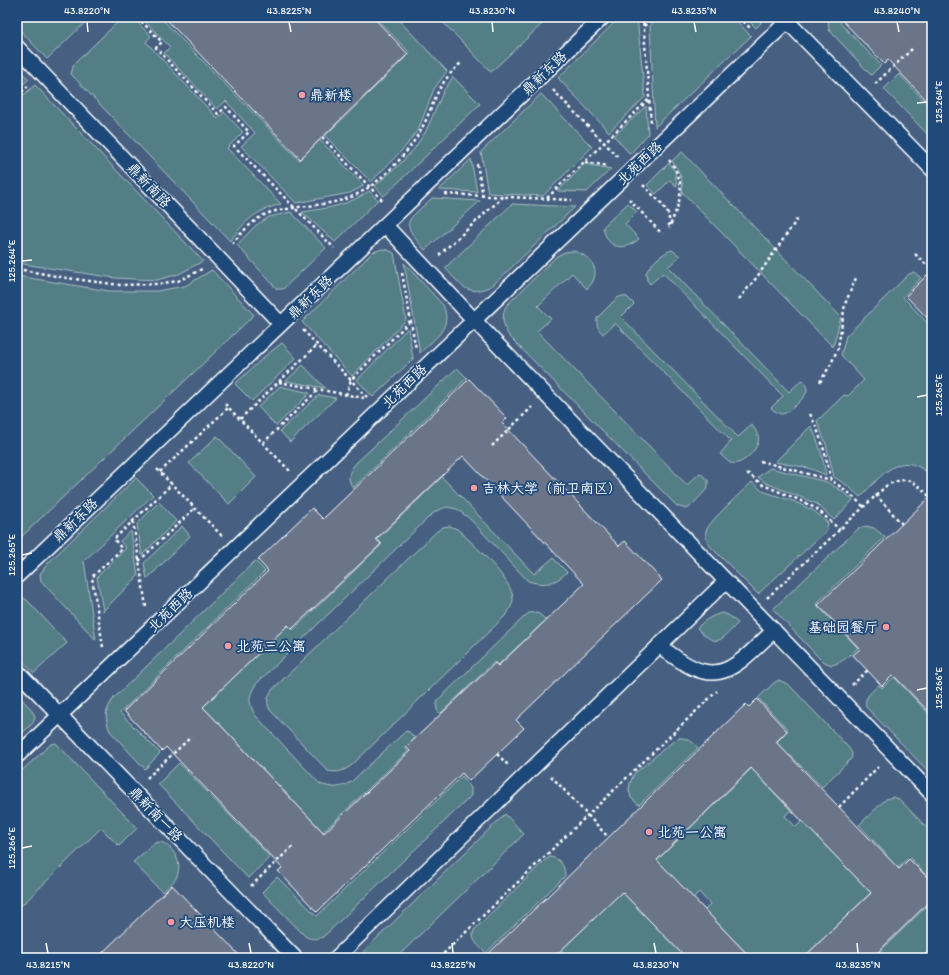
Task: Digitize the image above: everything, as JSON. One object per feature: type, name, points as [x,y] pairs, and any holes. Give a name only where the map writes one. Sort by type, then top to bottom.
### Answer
[{"type":"lane","name":"鼎新东路","points":[[17,576],[603,17]]},
{"type":"lane","points":[[787,18],[932,169]]},
{"type":"lane","name":"北苑西路","points":[[17,756],[474,320],[787,18]]},
{"type":"lane","name":"鼎新南路","points":[[17,47],[281,324]]},
{"type":"lane","points":[[385,225],[474,320],[932,794]]},
{"type":"lane","points":[[336,958],[726,581]]},
{"type":"lane","points":[[659,645],[675,658],[694,669],[708,673],[719,672],[731,668],[744,659],[774,630]]},
{"type":"lane","name":"鼎新南一路","points":[[17,671],[294,958]]},
{"type":"path","points":[[138,17],[162,42],[156,48],[218,114],[226,107],[249,132],[234,146],[335,249]]},
{"type":"path","points":[[643,17],[652,126]]},
{"type":"path","points":[[644,27],[654,17]]},
{"type":"path","points":[[739,17],[754,33]]},
{"type":"path","points":[[874,85],[912,49]]},
{"type":"path","points":[[230,247],[254,222],[268,214],[295,208],[336,203],[357,196],[370,186],[394,165],[411,146],[424,125],[440,88],[449,74],[462,62]]},
{"type":"path","points":[[549,86],[622,161]]},
{"type":"path","points":[[546,199],[649,98]]},
{"type":"path","points":[[322,137],[384,202]]},
{"type":"path","points":[[584,162],[608,166],[618,156]]},
{"type":"path","points":[[642,183],[661,203],[669,215],[669,228],[678,208],[681,186],[677,170],[668,158]]},
{"type":"path","points":[[477,162],[484,196]]},
{"type":"path","points":[[444,194],[576,200]]},
{"type":"path","points":[[434,258],[503,197]]},
{"type":"path","points":[[628,197],[662,234]]},
{"type":"path","points":[[739,299],[757,277],[798,218]]},
{"type":"path","points":[[915,254],[932,270]]},
{"type":"path","points":[[401,266],[416,350]]},
{"type":"path","points":[[17,269],[67,278],[120,284],[150,284],[178,281],[202,268]]},
{"type":"path","points":[[820,382],[831,364],[838,348],[845,304],[856,278]]},
{"type":"path","points":[[346,395],[351,380],[411,320]]},
{"type":"path","points":[[278,382],[369,399],[300,326]]},
{"type":"path","points":[[240,419],[317,344]]},
{"type":"path","points":[[263,443],[319,390]]},
{"type":"path","points":[[224,403],[292,472]]},
{"type":"path","points":[[492,446],[533,406]]},
{"type":"path","points":[[160,472],[229,407]]},
{"type":"path","points":[[810,414],[818,429],[826,453],[831,480]]},
{"type":"path","points":[[760,461],[831,480],[848,492],[864,507]]},
{"type":"path","points":[[156,468],[224,538]]},
{"type":"path","points":[[747,473],[763,485],[817,509],[840,530]]},
{"type":"path","points":[[764,601],[886,486],[903,480],[916,482],[932,499]]},
{"type":"path","points":[[104,652],[92,577],[122,549],[114,539],[172,484]]},
{"type":"path","points":[[876,495],[902,524]]},
{"type":"path","points":[[139,561],[195,508]]},
{"type":"path","points":[[133,520],[147,611]]},
{"type":"path","points":[[439,958],[723,686]]},
{"type":"path","points":[[147,778],[191,737]]},
{"type":"path","points":[[497,754],[508,766]]},
{"type":"path","points":[[839,807],[878,767]]},
{"type":"path","points":[[548,773],[608,837]]},
{"type":"path","points":[[251,887],[293,846]]},
{"type":"shaded area","name":"吉林大学（前卫南区）","points":[[17,17],[932,17],[932,958],[17,958]]},
{"type":"green space","points":[[17,17],[91,17],[47,59],[17,27]]},
{"type":"green space","points":[[123,17],[132,17],[151,36],[146,42],[218,119],[224,112],[243,132],[227,148],[281,204],[257,213],[241,227],[230,241],[71,74],[74,64]]},
{"type":"green space","points":[[141,17],[160,17],[299,160],[320,140],[364,186],[350,193],[296,203],[241,146],[255,133],[226,101],[217,109],[164,53],[170,47]]},
{"type":"green space","points":[[375,17],[396,17],[447,71],[434,89],[419,128],[406,146],[371,182],[325,136],[410,53]]},
{"type":"green space","points":[[438,17],[536,17],[542,24],[491,72]]},
{"type":"green space","points":[[620,17],[637,17],[645,97],[609,132],[558,78]]},
{"type":"green space","points":[[658,17],[733,17],[751,36],[655,127],[650,26]]},
{"type":"green space","points":[[745,17],[761,17],[761,23],[756,28]]},
{"type":"green space","points":[[828,17],[847,17],[840,23],[881,65],[871,75],[829,30]]},
{"type":"green space","points":[[17,68],[29,79],[17,90]]},
{"type":"green space","points":[[899,74],[932,109],[932,139],[884,89]]},
{"type":"green space","points":[[453,77],[480,104],[384,196],[375,186],[400,164],[414,149],[426,131],[444,90]]},
{"type":"green space","points":[[35,85],[203,261],[179,274],[157,280],[115,278],[17,263],[17,101]]},
{"type":"green space","points":[[541,94],[592,147],[543,196],[488,193],[481,152]]},
{"type":"green space","points":[[646,106],[648,134],[630,154],[614,136]]},
{"type":"green space","points":[[682,152],[841,317],[833,347],[682,192],[680,176],[672,161]]},
{"type":"green space","points":[[471,159],[477,192],[439,190]]},
{"type":"green space","points":[[669,163],[675,171],[677,187],[670,180],[656,194],[647,185]]},
{"type":"green space","points":[[585,164],[611,169],[587,192],[558,191]]},
{"type":"green space","points":[[369,191],[378,200],[335,242],[302,212],[329,208],[345,203]]},
{"type":"green space","points":[[432,198],[480,201],[425,250],[411,233],[409,222],[416,212]]},
{"type":"green space","points":[[628,203],[637,212],[625,224],[639,239],[627,246],[616,246],[608,240],[603,227]]},
{"type":"green space","points":[[512,204],[575,207],[493,285],[477,290],[466,288],[461,285],[445,268]]},
{"type":"green space","points":[[291,212],[326,248],[283,289],[277,289],[237,245],[255,226],[269,217]]},
{"type":"green space","points":[[382,249],[394,253],[406,320],[352,376],[302,322],[373,252]]},
{"type":"green space","points":[[672,250],[680,256],[668,267],[789,392],[802,380],[804,382],[807,390],[806,394],[792,408],[782,414],[771,408],[783,396],[663,273],[650,284],[647,280],[646,273],[660,256]]},
{"type":"green space","points":[[573,251],[583,255],[591,262],[595,270],[593,282],[587,289],[572,273],[538,306],[551,319],[537,331],[687,485],[700,473],[708,480],[708,488],[690,507],[686,509],[677,506],[509,336],[505,329],[503,318],[506,306],[557,256],[565,252]]},
{"type":"green space","points":[[404,263],[443,305],[445,313],[446,320],[441,332],[420,353]]},
{"type":"green space","points":[[212,270],[254,315],[17,541],[17,276],[109,291],[157,291],[185,286]]},
{"type":"green space","points":[[914,272],[921,278],[903,297],[932,328],[932,477],[921,468],[911,464],[902,464],[893,467],[885,473],[860,497],[848,486],[834,477],[826,444],[817,421],[844,395],[848,396],[864,380],[841,355],[846,336],[909,274]]},
{"type":"green space","points":[[622,296],[627,297],[634,304],[621,317],[738,437],[752,425],[757,433],[758,439],[757,445],[747,458],[740,462],[730,463],[720,454],[731,441],[615,323],[603,334],[597,325],[597,318],[617,298]]},
{"type":"green space","points":[[408,328],[413,359],[373,397],[357,380]]},
{"type":"green space","points":[[282,343],[296,358],[252,401],[235,384],[265,356]]},
{"type":"green space","points":[[303,365],[325,388],[286,381]]},
{"type":"green space","points":[[457,368],[467,378],[353,488],[349,476],[355,464]]},
{"type":"green space","points":[[280,386],[310,393],[276,426],[258,407]]},
{"type":"green space","points":[[319,395],[336,398],[290,442],[280,431]]},
{"type":"green space","points":[[811,426],[824,462],[826,475],[809,468],[775,462]]},
{"type":"green space","points":[[217,436],[256,477],[229,504],[189,463]]},
{"type":"green space","points":[[770,468],[827,482],[853,500],[834,520],[817,504],[766,483],[758,477]]},
{"type":"green space","points":[[442,477],[534,574],[553,558],[567,572],[563,576],[549,583],[544,584],[528,581],[470,519],[457,509],[447,507],[438,510],[431,515],[256,684],[250,696],[251,706],[255,715],[320,784],[336,787],[351,782],[406,731],[415,738],[405,748],[408,751],[323,832],[203,707],[288,625],[293,630],[382,544],[377,539]]},
{"type":"green space","points":[[136,478],[153,495],[84,561],[96,640],[41,581],[40,574],[48,563]]},
{"type":"green space","points":[[752,482],[762,491],[793,501],[814,511],[828,523],[826,531],[758,594],[710,546],[706,535],[708,526],[713,520]]},
{"type":"green space","points":[[159,502],[176,521],[142,555],[137,524]]},
{"type":"green space","points":[[182,526],[190,536],[147,579],[144,563]]},
{"type":"green space","points":[[450,526],[457,529],[464,535],[501,574],[511,592],[513,599],[511,607],[507,614],[352,765],[341,771],[328,771],[270,710],[268,705],[269,695],[272,690],[436,532],[443,527]]},
{"type":"green space","points":[[866,526],[874,528],[885,537],[816,604],[858,648],[843,660],[832,665],[822,661],[773,609],[859,528]]},
{"type":"green space","points":[[131,531],[138,576],[103,611],[97,577],[126,548],[120,541]]},
{"type":"green space","points":[[255,561],[265,571],[120,713],[160,753],[145,769],[110,731],[106,718],[109,706],[114,698]]},
{"type":"green space","points":[[17,597],[27,600],[67,643],[34,673],[17,655]]},
{"type":"green space","points":[[537,612],[546,620],[498,665],[494,662],[440,714],[436,707],[439,699],[525,616],[529,613]]},
{"type":"green space","points":[[722,613],[728,615],[738,623],[723,638],[719,640],[710,639],[697,628],[708,619]]},
{"type":"green space","points":[[894,677],[932,717],[932,775],[866,707],[865,703],[867,697],[871,692],[879,685],[882,688]]},
{"type":"green space","points":[[779,680],[789,685],[852,753],[851,759],[822,787],[790,755],[783,760],[771,748],[788,730],[758,698]]},
{"type":"green space","points":[[17,694],[31,709],[35,716],[33,723],[17,738]]},
{"type":"green space","points":[[679,738],[690,740],[698,748],[639,805],[631,798],[629,790],[634,774]]},
{"type":"green space","points":[[56,743],[137,828],[119,846],[101,828],[17,910],[17,775],[51,744]]},
{"type":"green space","points":[[763,757],[776,770],[764,782],[791,810],[785,816],[796,827],[802,821],[883,881],[803,958],[751,958],[705,910],[710,904],[699,892],[693,898],[650,867]]},
{"type":"green space","points":[[179,763],[270,857],[248,878],[158,784]]},
{"type":"green space","points":[[462,776],[471,788],[471,795],[468,799],[323,937],[314,939],[305,936],[262,892],[277,877],[317,916]]},
{"type":"green space","points":[[893,797],[899,799],[932,833],[932,881],[909,857],[893,873],[881,861],[887,855],[859,825],[886,799]]},
{"type":"green space","points":[[505,814],[524,834],[396,958],[358,958],[369,946]]},
{"type":"green space","points":[[161,842],[173,851],[179,865],[179,871],[176,878],[162,892],[133,862],[155,843]]},
{"type":"green space","points":[[550,857],[557,859],[561,863],[565,876],[486,953],[474,940],[474,930],[544,861]]},
{"type":"green space","points":[[629,884],[632,902],[686,958],[553,958]]},
{"type":"green space","points":[[932,901],[932,947],[921,958],[873,958]]},
{"type":"building","name":"鼎新楼","points":[[164,17],[373,17],[408,54],[300,159]]},
{"type":"building","points":[[839,17],[932,17],[932,106],[888,60],[884,64]]},
{"type":"building","points":[[932,270],[932,323],[906,296]]},
{"type":"building","name":"北苑三公寓","points":[[469,379],[507,418],[502,423],[619,546],[625,541],[662,580],[516,720],[524,728],[469,781],[462,773],[317,912],[278,871],[282,868],[166,747],[162,751],[124,711],[268,571],[258,560],[312,508],[323,519]],"holes":[[[463,456],[584,584],[498,666],[495,663],[406,747],[410,751],[324,833],[203,707],[288,625],[292,629],[381,544],[376,539]]]},
{"type":"building","name":"基础园餐厅","points":[[932,495],[932,715],[893,675],[882,686],[853,655],[860,649],[818,605]]},
{"type":"building","name":"北苑一公寓","points":[[757,699],[787,731],[776,742],[899,869],[909,859],[932,882],[932,899],[872,958],[803,958],[871,893],[751,768],[657,860],[751,958],[686,958],[622,892],[553,958],[484,958],[746,704],[749,707]]},
{"type":"building","name":"大压机楼","points":[[172,885],[242,958],[97,958]]},
{"type":"place","name":"鼎新楼","points":[[302,95]]},
{"type":"place","name":"吉林大学（前卫南区）","points":[[474,488]]},
{"type":"place","name":"基础园餐厅","points":[[886,627]]},
{"type":"place","name":"北苑三公寓","points":[[228,646]]},
{"type":"place","name":"北苑一公寓","points":[[649,832]]},
{"type":"place","name":"大压机楼","points":[[171,922]]}]
